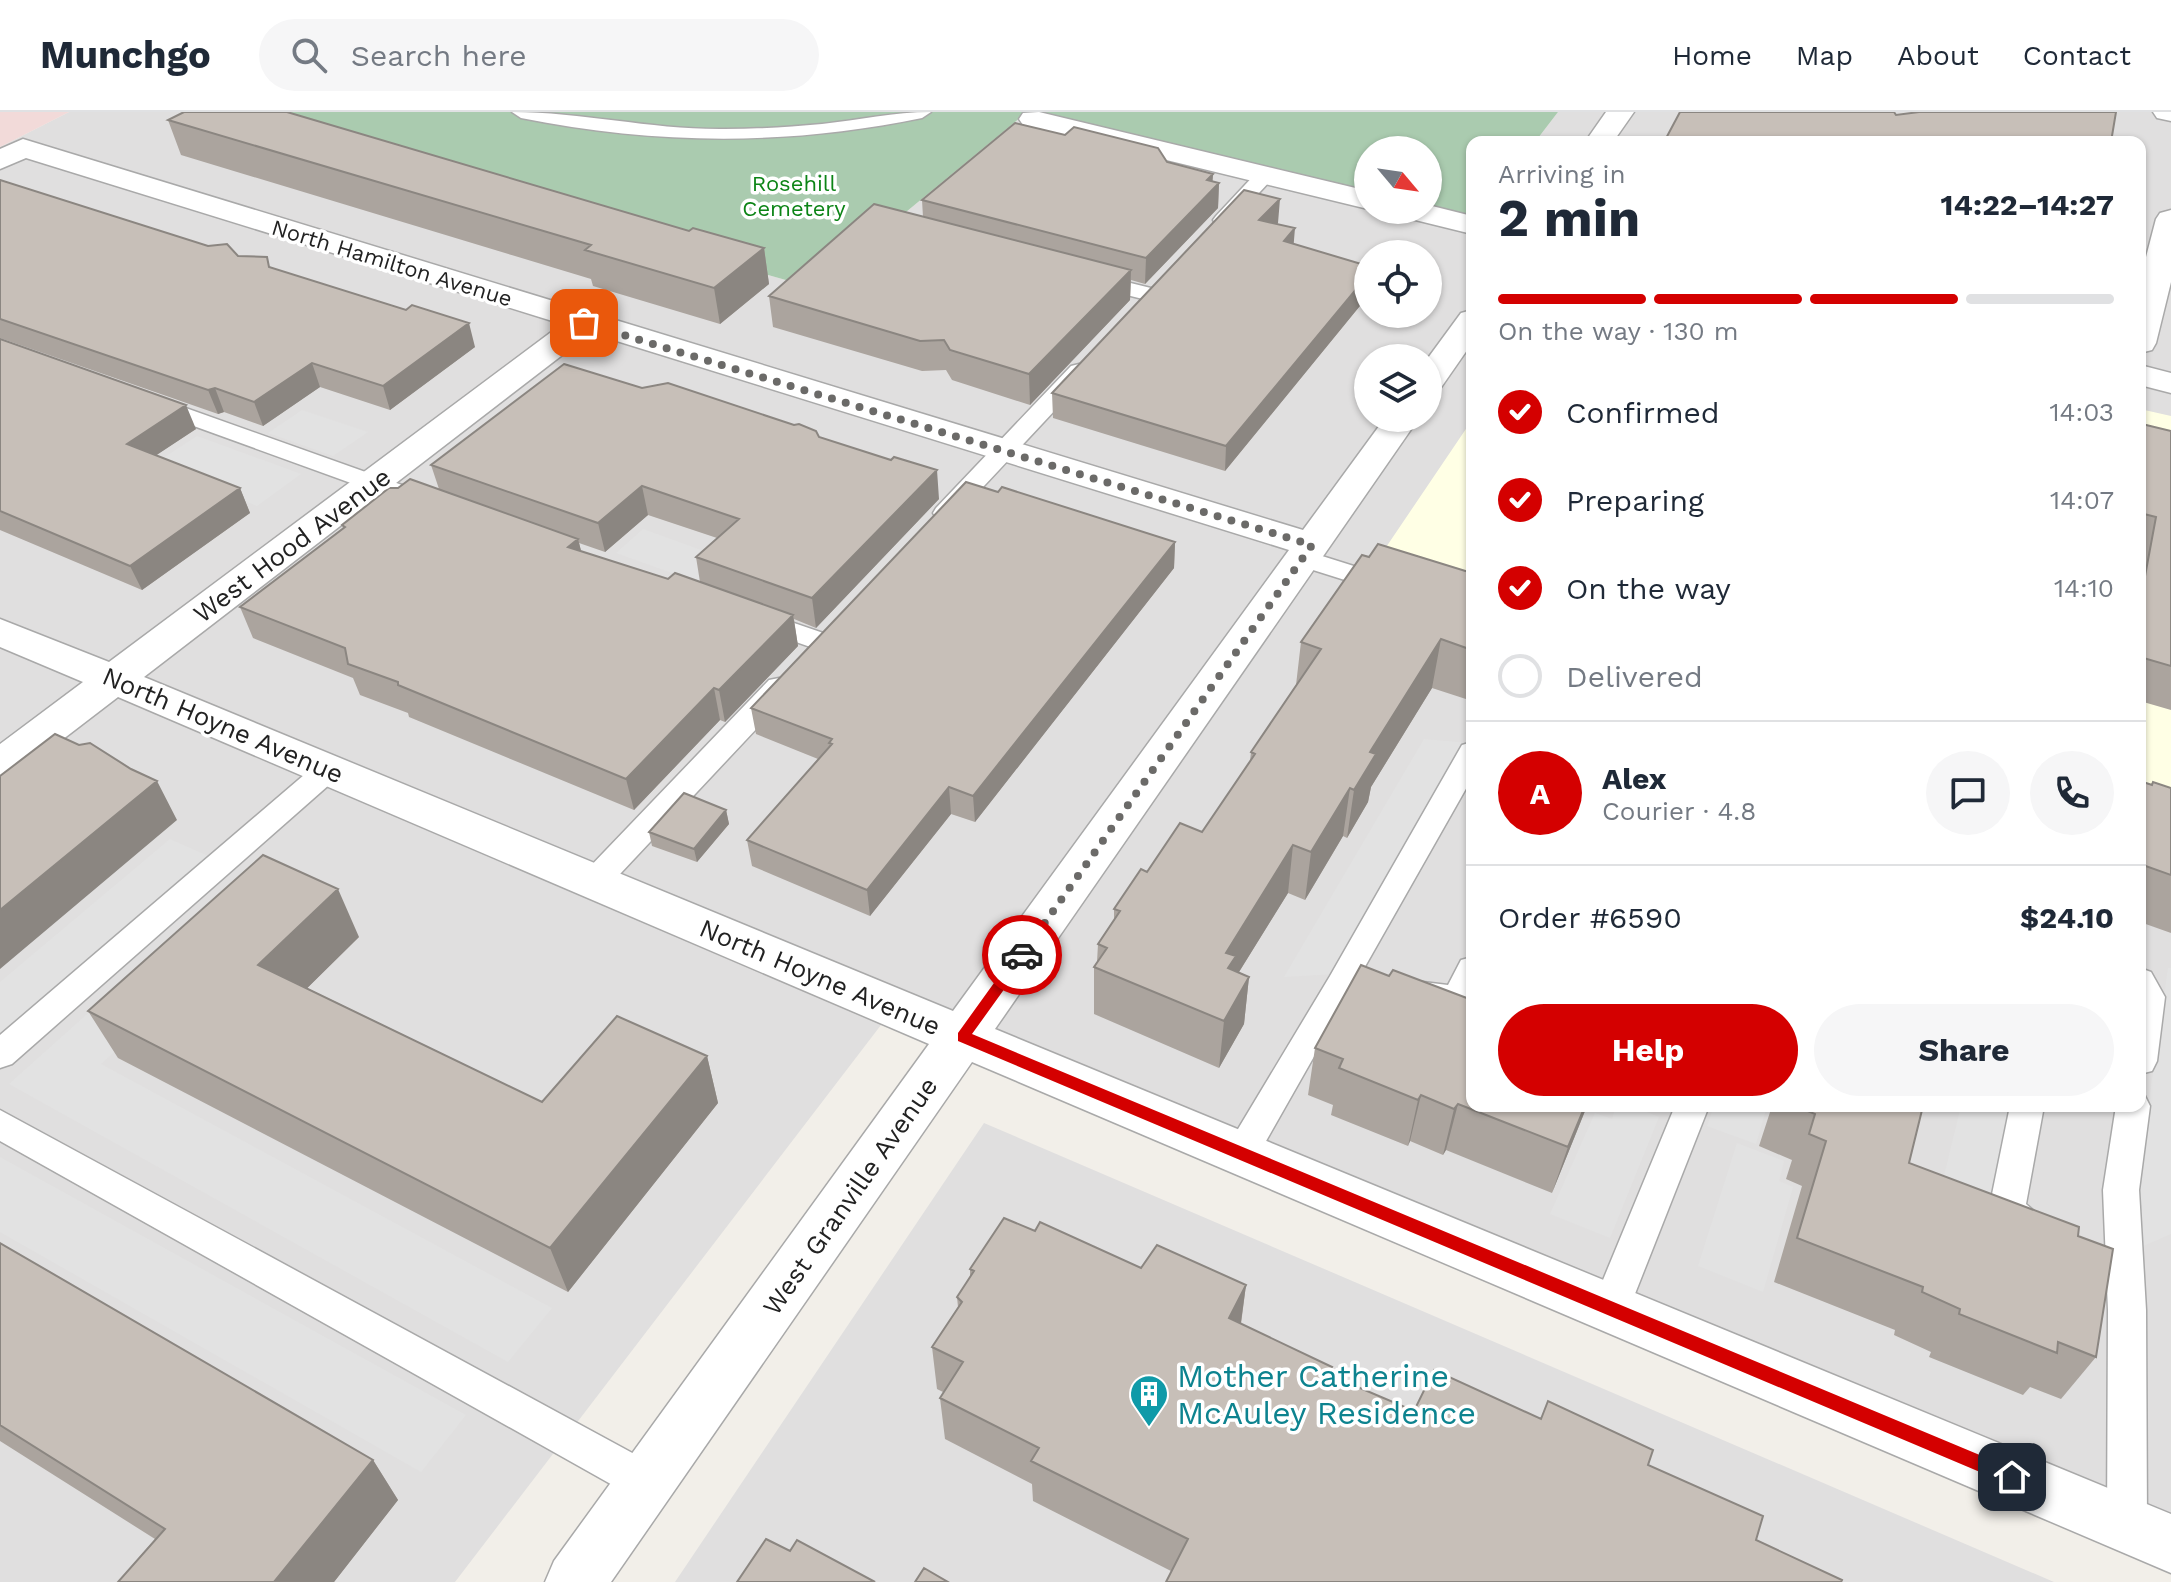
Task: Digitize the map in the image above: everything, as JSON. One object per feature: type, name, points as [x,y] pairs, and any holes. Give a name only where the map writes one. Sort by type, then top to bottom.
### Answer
[{"type":"street","points":[[1603,136],[1620,112]]},
{"type":"street","points":[[1027,124],[1354,197]]},
{"type":"street","name":"North Hamilton Avenue","points":[[11,154],[584,323],[1003,451],[1307,552]]},
{"type":"street","points":[[1442,218],[1466,224]]},
{"type":"street","points":[[2146,319],[2171,219]]},
{"type":"street","name":"West Hood Avenue","points":[[0,766],[584,323]]},
{"type":"street","points":[[1442,362],[1466,328]]},
{"type":"street","points":[[2146,377],[2171,383]]},
{"type":"street","name":"West Granville Avenue","points":[[575,1582],[1392,432]]},
{"type":"street","name":"North Hoyne Avenue","points":[[0,632],[2171,1544]]},
{"type":"lane","points":[[521,112],[614,128],[688,134],[773,134],[840,129],[922,112]]},
{"type":"lane","points":[[1202,242],[1265,175]]},
{"type":"lane","points":[[1129,318],[1171,274]]},
{"type":"lane","points":[[1078,276],[1151,295]]},
{"type":"lane","points":[[930,528],[1097,353]]},
{"type":"lane","points":[[134,396],[419,499]]},
{"type":"lane","points":[[1307,552],[1414,593]]},
{"type":"lane","points":[[732,610],[822,642]]},
{"type":"lane","points":[[594,882],[843,619]]},
{"type":"lane","points":[[1241,1154],[1371,989],[1466,766]]},
{"type":"lane","points":[[0,1055],[328,770]]},
{"type":"lane","points":[[1371,989],[1458,999],[1466,982]]},
{"type":"lane","points":[[2146,992],[2149,997],[2146,1018]]},
{"type":"lane","points":[[1610,1309],[1690,1112]]},
{"type":"lane","points":[[2026,1112],[2007,1209],[2035,1233],[2125,1270]]},
{"type":"lane","points":[[2127,1525],[2125,1270],[2121,1190],[2132,1112]]},
{"type":"lane","points":[[0,1124],[646,1482]]},
{"type":"shaded area","points":[[0,112],[69,112],[0,147]]},
{"type":"shaded area","points":[[69,112],[192,112],[814,288],[1027,112],[1354,189],[1354,224],[1442,224],[1442,212],[1466,215],[1466,1112],[2146,1112],[2146,136],[1540,136],[1558,112],[2171,112],[2171,1537],[907,991],[455,1582],[0,1582],[0,147]]},
{"type":"shaded area","points":[[302,410],[368,432],[333,456],[268,433]]},
{"type":"shaded area","points":[[2146,410],[2171,416],[2171,821],[2146,813]]},
{"type":"shaded area","points":[[1466,429],[1466,598],[1372,568]]},
{"type":"shaded area","points":[[197,436],[301,474],[257,506],[151,466]]},
{"type":"shaded area","points":[[643,529],[726,559],[700,583],[616,553]]},
{"type":"shaded area","points":[[1424,739],[1466,743],[1466,748],[1336,974],[1284,977]]},
{"type":"shaded area","points":[[170,839],[208,856],[0,1034],[0,982]]},
{"type":"shaded area","points":[[237,880],[279,900],[101,1064],[552,1308],[508,1362],[9,1084]]},
{"type":"shaded area","points":[[2168,968],[2171,968],[2171,1234],[2127,1253]]},
{"type":"shaded area","points":[[1614,1112],[1647,1112],[1659,1117],[1610,1238],[1550,1214],[1595,1113],[1612,1119]]},
{"type":"shaded area","points":[[1712,1112],[1765,1112],[1756,1144],[1707,1126]]},
{"type":"shaded area","points":[[1960,1112],[2015,1112],[1993,1207],[1933,1221]]},
{"type":"shaded area","points":[[984,1123],[2054,1582],[675,1582]]},
{"type":"shaded area","points":[[1737,1143],[1784,1161],[1779,1181],[1793,1187],[1763,1292],[1698,1266]]},
{"type":"shaded area","points":[[0,1157],[466,1415],[421,1472],[0,1232]]},
{"type":"green space","name":"Rosehill Cemetery","points":[[192,112],[1027,112],[814,288]]},
{"type":"green space","points":[[1032,112],[1558,112],[1540,136],[1466,136],[1466,215],[1442,209],[1442,136],[1354,136],[1354,189]]},
{"type":"building","points":[[184,112],[287,112],[689,231],[693,228],[764,248],[714,288],[585,250],[591,245],[168,120]]},
{"type":"building","points":[[1680,112],[1894,112],[1896,115],[1919,112],[2116,112],[2112,136],[1667,136]]},
{"type":"building","points":[[1015,123],[1065,135],[1074,127],[1158,148],[1167,162],[1213,174],[1207,180],[1219,183],[1146,258],[922,200]]},
{"type":"building","points":[[0,180],[208,246],[227,244],[238,256],[267,257],[269,267],[406,310],[412,305],[469,323],[383,386],[312,363],[254,402],[215,388],[208,390],[0,319]]},
{"type":"building","points":[[1244,190],[1280,199],[1259,220],[1295,228],[1284,241],[1354,262],[1354,292],[1226,446],[1052,393]]},
{"type":"building","points":[[874,204],[1131,270],[1029,374],[950,350],[944,340],[920,341],[769,296]]},
{"type":"building","points":[[0,339],[186,405],[127,444],[240,488],[130,566],[0,511]]},
{"type":"building","points":[[564,364],[642,388],[668,383],[794,425],[799,424],[816,431],[819,437],[891,460],[894,457],[937,470],[812,598],[696,557],[739,519],[642,486],[598,523],[431,465]]},
{"type":"building","points":[[2146,425],[2171,431],[2171,666],[2146,659],[2146,571],[2156,517],[2146,514]]},
{"type":"building","points":[[410,479],[578,539],[568,547],[668,579],[675,573],[793,615],[719,690],[714,688],[626,779],[398,685],[398,682],[348,664],[345,648],[240,607],[345,527],[342,525],[389,488],[398,488]]},
{"type":"building","points":[[966,482],[998,492],[1002,487],[1175,542],[973,796],[949,787],[867,890],[747,840],[832,744],[829,743],[832,739],[751,708]]},
{"type":"building","points":[[1378,544],[1466,571],[1466,648],[1441,639],[1370,752],[1376,754],[1354,790],[1350,788],[1311,852],[1293,845],[1226,953],[1236,956],[1228,968],[1249,977],[1224,1021],[1094,967],[1107,948],[1098,944],[1120,911],[1114,909],[1141,869],[1147,872],[1180,823],[1202,832],[1255,754],[1251,752],[1321,649],[1301,642],[1362,555],[1369,557]]},
{"type":"building","points":[[55,734],[79,745],[90,743],[157,781],[0,910],[0,776]]},
{"type":"building","points":[[2146,783],[2171,788],[2171,875],[2146,866]]},
{"type":"building","points":[[684,793],[726,810],[694,849],[649,832]]},
{"type":"building","points":[[263,855],[338,889],[258,965],[542,1102],[617,1016],[707,1056],[550,1248],[88,1011]]},
{"type":"building","points":[[1361,965],[1389,976],[1393,970],[1466,998],[1466,1107],[1458,1104],[1454,1109],[1421,1095],[1418,1100],[1339,1068],[1343,1059],[1315,1048]]},
{"type":"building","points":[[1478,1112],[1583,1112],[1568,1147]]},
{"type":"building","points":[[1810,1112],[1922,1112],[1909,1163],[2079,1227],[2078,1236],[2113,1249],[2096,1357],[2058,1342],[2057,1353],[1959,1314],[1960,1309],[1922,1292],[1923,1287],[1797,1238],[1826,1141],[1809,1134],[1815,1114]]},
{"type":"building","name":"Mother Catherine McAuley Residence","points":[[1004,1218],[1035,1231],[1040,1222],[1141,1268],[1157,1245],[1246,1285],[1229,1318],[1332,1367],[1327,1374],[1414,1411],[1434,1370],[1541,1419],[1548,1401],[1653,1450],[1648,1465],[1763,1516],[1756,1540],[1842,1580],[1166,1582],[1188,1539],[1031,1461],[1039,1448],[940,1398],[963,1362],[932,1347],[962,1302],[957,1297],[974,1271],[970,1269]]},
{"type":"building","points":[[0,1243],[373,1460],[274,1582],[118,1582],[165,1529],[0,1425]]},
{"type":"building","points":[[766,1539],[790,1551],[797,1540],[875,1582],[737,1582]]},
{"type":"building","points":[[924,1568],[948,1582],[915,1582]]},
{"type":"way so far","points":[[584,323],[1312,545],[1022,955]]},
{"type":"place","name":"Mother Catherine McAuley Residence","points":[[1149,1428]]},
{"type":"route","points":[[1022,955],[963,1037],[2012,1477]]}]
